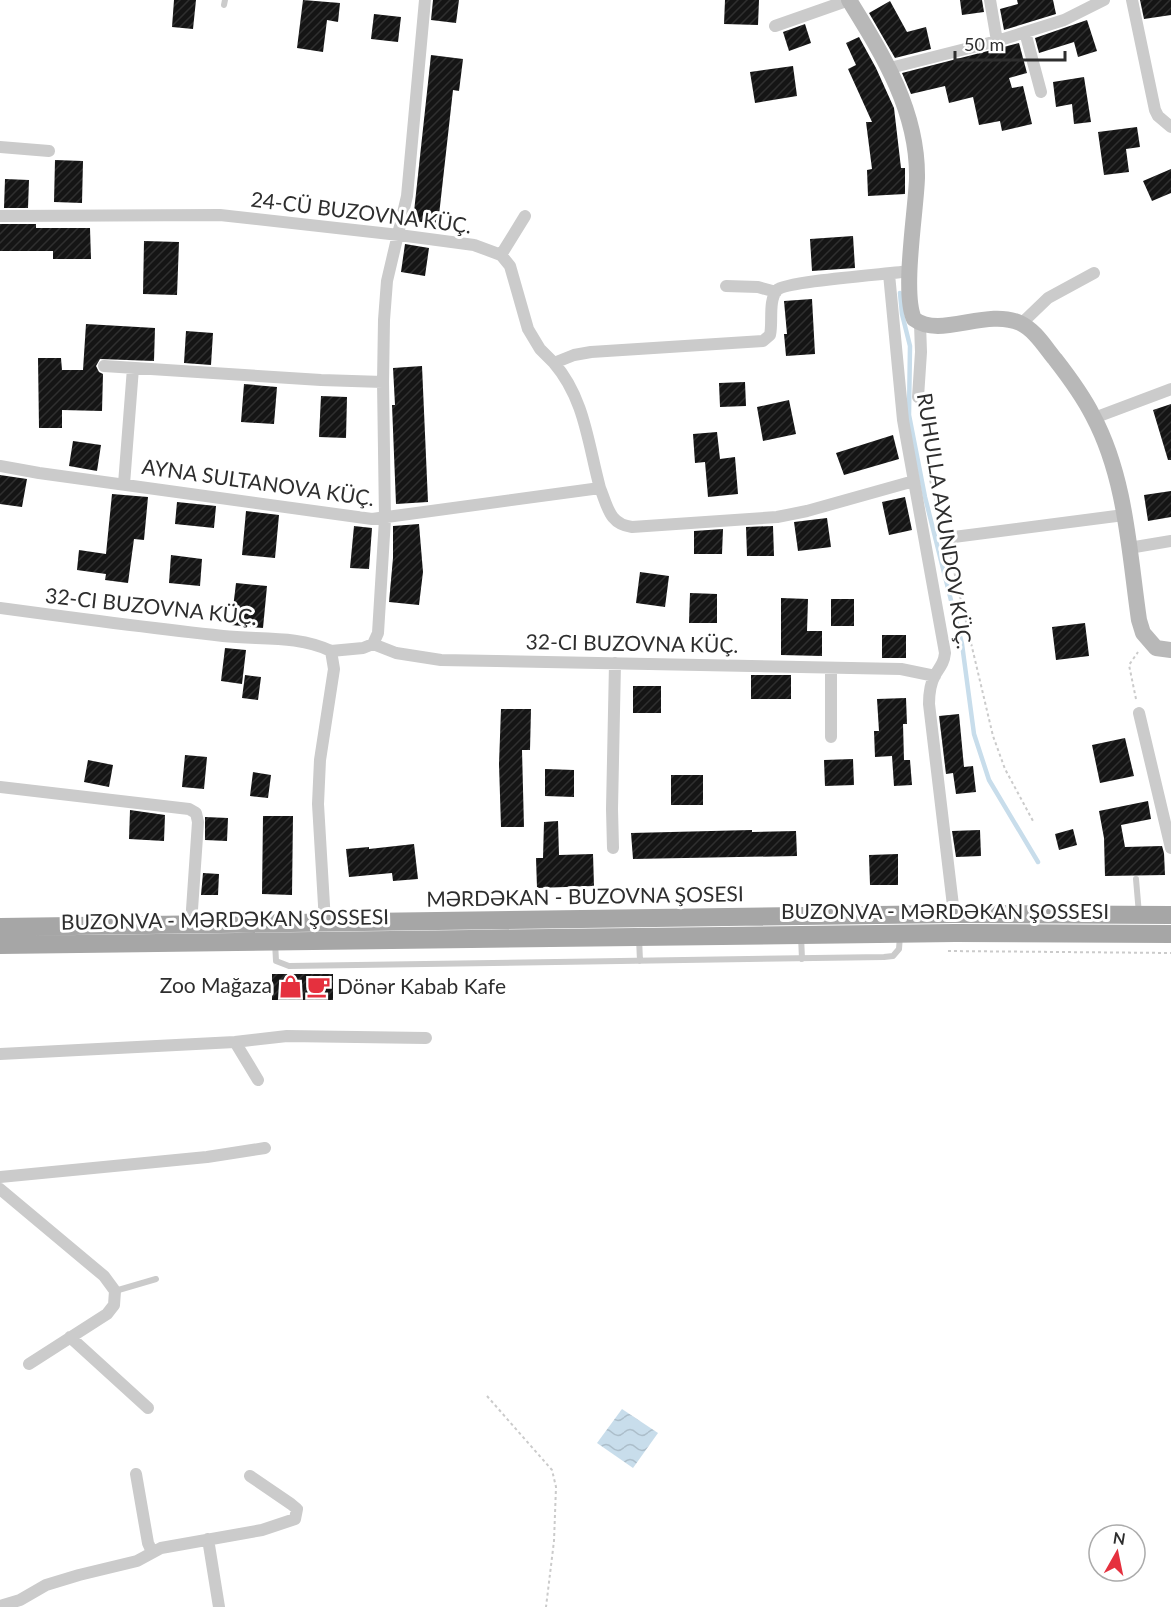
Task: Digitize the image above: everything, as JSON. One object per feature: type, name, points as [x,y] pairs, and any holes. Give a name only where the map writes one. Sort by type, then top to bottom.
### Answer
[{"type":"main road","name":"MƏRDƏKAN - BUZOVNA ŞOSESI","points":[[0,927],[954,914],[1171,915]]},
{"type":"main road","name":"BUZONVA - MƏRDƏKAN ŞOSSESI","points":[[0,945],[900,934],[1171,934]]},
{"type":"street","points":[[373,644],[378,633],[385,519],[383,382],[387,281],[407,196],[425,0]]},
{"type":"street","points":[[775,26],[849,0],[890,68],[909,117],[916,158],[910,271],[911,312],[914,319],[920,324],[935,327],[973,320],[998,319],[1021,324],[1039,339],[1060,366],[1094,418],[1110,456],[1124,515],[1139,620],[1143,633],[1156,648],[1171,650]]},
{"type":"street","points":[[990,0],[997,41]]},
{"type":"street","points":[[890,68],[997,41],[1064,20],[1104,0]]},
{"type":"street","points":[[1132,0],[1155,110],[1158,116],[1171,127]]},
{"type":"street","points":[[1025,32],[1041,92]]},
{"type":"street","points":[[0,147],[49,151]]},
{"type":"street","name":"24-CÜ BUZOVNA KÜÇ.","points":[[0,216],[220,215],[474,245],[501,255]]},
{"type":"street","points":[[525,216],[501,255],[510,266],[528,329],[540,349],[572,386],[578,401],[600,488],[613,519],[621,526],[777,517],[807,511],[914,481]]},
{"type":"street","points":[[554,363],[574,355],[591,352],[763,341],[770,335],[773,299],[781,287],[910,271]]},
{"type":"street","points":[[1021,324],[1048,298],[1094,273]]},
{"type":"street","name":"RUHULLA AXUNDOV KÜÇ.","points":[[889,274],[903,420],[945,653],[944,661],[930,689],[929,704],[954,914]]},
{"type":"street","points":[[726,286],[758,287],[776,292]]},
{"type":"street","points":[[918,397],[920,324]]},
{"type":"street","points":[[104,366],[383,382]]},
{"type":"street","points":[[124,484],[133,368]]},
{"type":"street","points":[[1094,418],[1171,388]]},
{"type":"street","name":"AYNA SULTANOVA KÜÇ.","points":[[0,466],[354,518],[385,519],[600,488]]},
{"type":"street","points":[[946,537],[1124,515]]},
{"type":"street","points":[[1129,548],[1171,541]]},
{"type":"street","name":"32-CI BUZOVNA KÜÇ.","points":[[0,608],[154,629],[300,641],[331,651],[363,648],[373,644],[396,653],[441,660],[901,669],[935,676]]},
{"type":"street","points":[[325,922],[318,804],[320,760],[334,669],[331,651]]},
{"type":"street","points":[[613,848],[615,663]]},
{"type":"street","points":[[831,668],[831,737]]},
{"type":"street","points":[[1139,713],[1171,848]]},
{"type":"street","points":[[0,787],[189,809],[196,813],[198,822],[191,924]]},
{"type":"street","points":[[0,1054],[235,1042],[287,1036],[426,1038]]},
{"type":"street","points":[[235,1042],[258,1080]]},
{"type":"street","points":[[0,1177],[207,1157],[265,1148]]},
{"type":"street","points":[[0,1189],[104,1276],[115,1291],[114,1305],[106,1314],[29,1364]]},
{"type":"street","points":[[70,1337],[148,1408]]},
{"type":"street","points":[[136,1474],[152,1552]]},
{"type":"street","points":[[0,1606],[24,1603],[46,1585],[79,1575],[128,1565],[171,1545],[262,1530],[295,1519],[297,1509],[250,1476]]},
{"type":"street","points":[[208,1539],[219,1607]]},
{"type":"lane","points":[[1136,879],[1139,914]]},
{"type":"lane","points":[[275,942],[276,961],[288,966],[892,956],[898,949],[900,934]]},
{"type":"lane","points":[[801,935],[802,958]]},
{"type":"lane","points":[[639,937],[640,961]]},
{"type":"lane","points":[[115,1291],[156,1279]]},
{"type":"path","points":[[927,470],[946,537],[993,736],[1005,769],[1033,821]]},
{"type":"path","points":[[1139,713],[1129,665],[1134,656],[1149,642]]},
{"type":"path","points":[[488,1396],[552,1470],[556,1487],[554,1541],[546,1607]]},
{"type":"water","points":[[622,1409],[658,1433],[633,1468],[597,1443]]},
{"type":"building","points":[[174,0],[196,0],[193,29],[172,27]]},
{"type":"building","points":[[303,0],[340,3],[338,22],[327,20],[323,52],[297,48]]},
{"type":"building","points":[[433,0],[459,0],[456,23],[431,20]]},
{"type":"building","points":[[725,0],[759,0],[758,25],[724,24]]},
{"type":"building","points":[[960,0],[982,0],[984,12],[962,15]]},
{"type":"building","points":[[1017,0],[1053,0],[1056,14],[1004,30],[1000,9],[1018,4]]},
{"type":"building","points":[[1140,0],[1171,0],[1171,15],[1144,19]]},
{"type":"building","points":[[890,1],[907,32],[926,27],[931,49],[895,58],[869,13]]},
{"type":"building","points":[[374,14],[401,17],[398,42],[371,39]]},
{"type":"building","points":[[1087,20],[1097,51],[1078,57],[1074,42],[1039,53],[1035,38]]},
{"type":"building","points":[[805,24],[811,43],[789,51],[783,32]]},
{"type":"building","points":[[859,37],[894,108],[901,168],[905,168],[905,194],[868,196],[867,170],[872,169],[866,122],[872,122],[848,69],[856,65],[846,43]]},
{"type":"building","points":[[1019,43],[1027,73],[1009,78],[1012,88],[1023,86],[1032,124],[1002,131],[1000,121],[979,125],[973,97],[949,103],[945,86],[911,94],[902,73]]},
{"type":"building","points":[[431,55],[463,59],[459,91],[453,90],[438,224],[413,221]]},
{"type":"building","points":[[793,66],[797,96],[755,103],[750,72]]},
{"type":"building","points":[[1084,77],[1091,122],[1074,124],[1072,104],[1056,107],[1053,82]]},
{"type":"building","points":[[1137,127],[1140,147],[1126,149],[1129,172],[1104,175],[1098,132]]},
{"type":"building","points":[[55,160],[83,161],[82,203],[54,202]]},
{"type":"building","points":[[1171,169],[1171,193],[1152,201],[1143,181]]},
{"type":"building","points":[[5,179],[29,180],[28,208],[4,208]]},
{"type":"building","points":[[0,224],[36,224],[36,228],[90,228],[91,259],[53,259],[53,251],[0,251]]},
{"type":"building","points":[[853,236],[855,268],[812,271],[810,239]]},
{"type":"building","points":[[144,241],[179,242],[177,295],[143,294]]},
{"type":"building","points":[[405,244],[429,248],[425,276],[401,272]]},
{"type":"building","points":[[812,299],[815,354],[786,356],[784,301]]},
{"type":"building","points":[[86,324],[155,328],[154,361],[100,359],[96,366],[103,374],[102,411],[62,410],[62,428],[39,428],[38,358],[61,358],[62,370],[83,370]]},
{"type":"building","points":[[186,331],[213,333],[211,365],[184,363]]},
{"type":"building","points":[[422,366],[428,502],[396,504],[392,405],[395,405],[393,368]]},
{"type":"building","points":[[745,382],[746,406],[720,407],[719,383]]},
{"type":"building","points":[[244,384],[277,387],[274,424],[241,422]]},
{"type":"building","points":[[321,396],[347,397],[346,438],[319,437]]},
{"type":"building","points":[[789,400],[796,434],[763,441],[757,407]]},
{"type":"building","points":[[1171,404],[1171,460],[1168,460],[1153,410]]},
{"type":"building","points":[[717,432],[720,459],[735,457],[738,494],[708,497],[705,462],[695,463],[693,434]]},
{"type":"building","points":[[893,435],[899,459],[844,475],[836,453]]},
{"type":"building","points":[[73,441],[101,445],[97,471],[69,466]]},
{"type":"building","points":[[0,475],[27,479],[22,507],[0,504]]},
{"type":"building","points":[[1171,491],[1171,517],[1148,521],[1144,495]]},
{"type":"building","points":[[112,494],[148,497],[144,540],[134,539],[128,583],[105,580],[106,574],[77,570],[79,550],[106,554]]},
{"type":"building","points":[[905,497],[912,530],[889,535],[882,502]]},
{"type":"building","points":[[177,502],[216,506],[214,528],[175,524]]},
{"type":"building","points":[[246,511],[279,515],[275,558],[242,555]]},
{"type":"building","points":[[827,518],[831,547],[798,551],[794,522]]},
{"type":"building","points":[[419,524],[423,572],[419,605],[389,602],[393,526]]},
{"type":"building","points":[[354,526],[372,528],[369,569],[350,568]]},
{"type":"building","points":[[773,526],[774,556],[747,556],[746,527]]},
{"type":"building","points":[[723,529],[722,554],[694,554],[694,531]]},
{"type":"building","points":[[171,555],[202,559],[200,586],[169,583]]},
{"type":"building","points":[[640,572],[669,576],[665,607],[636,603]]},
{"type":"building","points":[[236,583],[267,586],[263,628],[231,625]]},
{"type":"building","points":[[690,593],[717,594],[717,623],[689,623]]},
{"type":"building","points":[[781,598],[808,599],[807,631],[822,631],[822,656],[781,655]]},
{"type":"building","points":[[831,599],[854,599],[854,626],[831,626]]},
{"type":"building","points":[[1085,623],[1089,656],[1056,660],[1052,627]]},
{"type":"building","points":[[882,635],[906,635],[906,658],[882,658]]},
{"type":"building","points":[[225,648],[246,650],[242,684],[221,681]]},
{"type":"building","points":[[245,675],[261,677],[258,700],[242,698]]},
{"type":"building","points":[[751,675],[791,675],[791,699],[751,699]]},
{"type":"building","points":[[633,686],[661,686],[661,713],[633,713]]},
{"type":"building","points":[[906,698],[907,724],[903,724],[904,760],[910,760],[912,785],[894,786],[892,756],[875,757],[874,731],[879,731],[877,699]]},
{"type":"building","points":[[501,709],[531,709],[530,750],[522,750],[524,827],[501,827],[499,764]]},
{"type":"building","points":[[959,714],[964,767],[973,766],[976,792],[956,794],[953,773],[946,774],[939,716]]},
{"type":"building","points":[[1125,738],[1134,776],[1100,783],[1092,745]]},
{"type":"building","points":[[185,755],[207,757],[204,789],[182,787]]},
{"type":"building","points":[[853,759],[854,785],[825,786],[824,760]]},
{"type":"building","points":[[88,760],[113,765],[109,787],[84,782]]},
{"type":"building","points":[[545,769],[574,770],[574,797],[545,796]]},
{"type":"building","points":[[253,772],[271,775],[268,798],[250,796]]},
{"type":"building","points":[[671,775],[703,775],[703,805],[671,805]]},
{"type":"building","points":[[1148,801],[1151,819],[1121,825],[1125,847],[1162,846],[1165,875],[1105,876],[1104,838],[1099,811]]},
{"type":"building","points":[[130,810],[165,815],[164,841],[129,839]]},
{"type":"building","points":[[263,816],[293,816],[292,895],[262,894]]},
{"type":"building","points":[[205,817],[228,818],[227,841],[205,840]]},
{"type":"building","points":[[558,821],[559,855],[593,854],[594,886],[537,888],[536,858],[543,858],[544,822]]},
{"type":"building","points":[[1073,829],[1077,845],[1059,850],[1055,834]]},
{"type":"building","points":[[752,830],[752,832],[796,831],[797,856],[633,859],[631,833]]},
{"type":"building","points":[[980,830],[981,856],[956,857],[952,831]]},
{"type":"building","points":[[414,844],[418,879],[393,881],[392,873],[349,877],[346,849]]},
{"type":"building","points":[[898,854],[898,885],[870,885],[869,855]]},
{"type":"building","points":[[203,873],[219,874],[218,895],[201,895]]},
{"type":"building","points":[[272,974],[333,974],[333,1000],[272,1000]]},
{"type":"waterway","points":[[900,293],[902,314],[910,346],[909,415],[925,497],[962,644],[974,734],[989,780],[1038,862]]},
{"type":"place","name":"Zoo Mağaza","points":[[290,986]]},
{"type":"place","name":"Dönər Kabab Kafe","points":[[319,987]]}]
